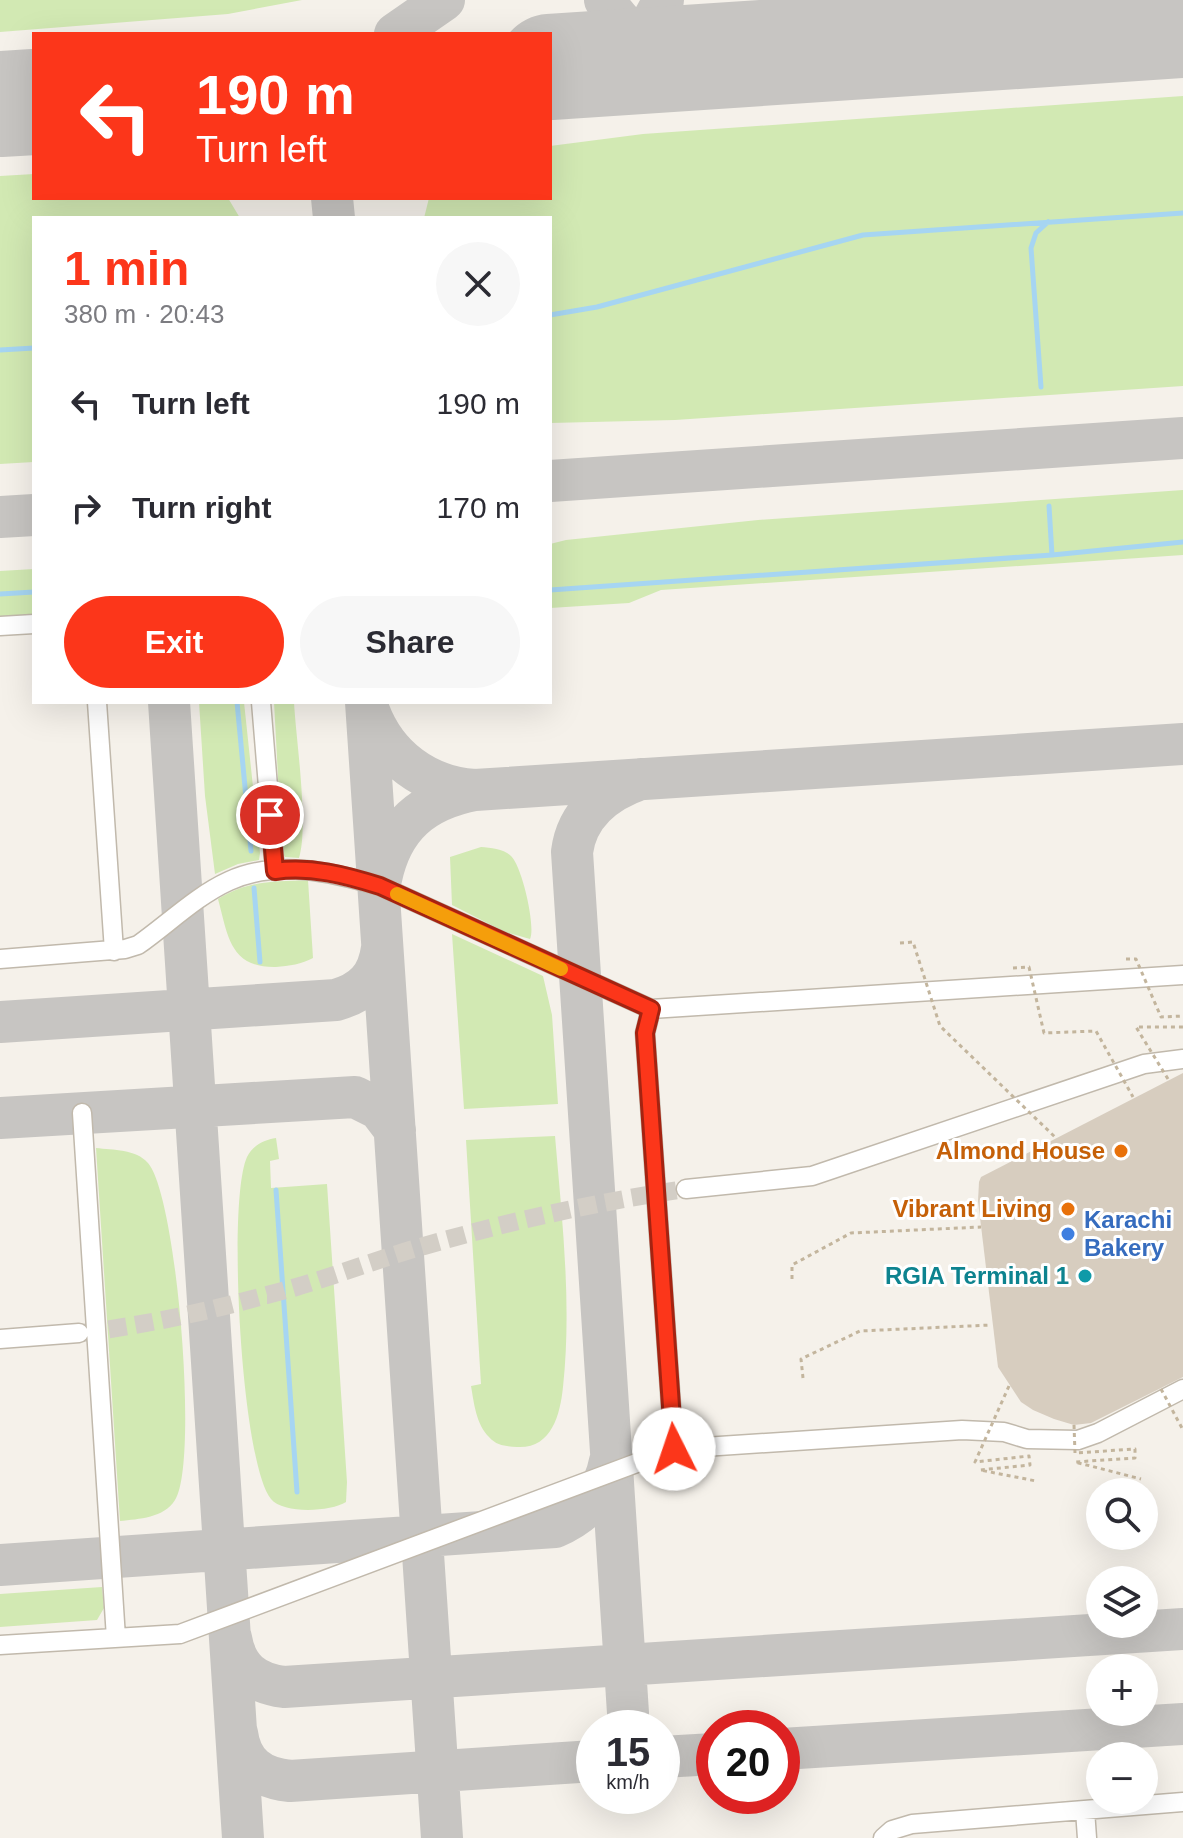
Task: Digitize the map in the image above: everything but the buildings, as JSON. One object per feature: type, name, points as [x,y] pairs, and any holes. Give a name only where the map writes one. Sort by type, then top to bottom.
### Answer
[{"type":"lane","points":[[0,626],[32,624]]},
{"type":"lane","points":[[97,704],[114,951]]},
{"type":"lane","points":[[261,704],[275,871]]},
{"type":"lane","points":[[0,959],[114,951],[138,945],[211,891],[231,880],[275,871],[308,869],[380,886],[651,1009],[1183,975]]},
{"type":"lane","points":[[651,1009],[645,1033],[674,1449]]},
{"type":"lane","points":[[686,1189],[812,1176],[1144,1064],[1183,1059]]},
{"type":"lane","points":[[82,1113],[116,1638]]},
{"type":"lane","points":[[0,1339],[79,1333]]},
{"type":"lane","points":[[0,1645],[180,1634],[674,1449],[962,1430],[1004,1432],[1027,1439],[1057,1442],[1078,1440],[1098,1433],[1183,1389]]},
{"type":"lane","points":[[883,1838],[892,1830],[912,1824],[1183,1802]]},
{"type":"lane","points":[[1085,1810],[1087,1838]]},
{"type":"path","points":[[900,943],[913,942],[940,1026],[1056,1138]]},
{"type":"path","points":[[1126,959],[1136,959],[1161,1017],[1183,1016]]},
{"type":"path","points":[[1013,968],[1029,967],[1044,1033],[1096,1031],[1133,1097]]},
{"type":"path","points":[[1168,1079],[1136,1027],[1183,1027]]},
{"type":"path","points":[[792,1279],[792,1265],[851,1233],[981,1227]]},
{"type":"path","points":[[803,1378],[801,1359],[860,1331],[991,1325]]},
{"type":"path","points":[[1009,1386],[975,1462],[1029,1456],[1030,1465],[980,1470],[1036,1481]]},
{"type":"path","points":[[1161,1389],[1183,1430]]},
{"type":"path","points":[[1074,1425],[1075,1453],[1135,1449],[1135,1458],[1075,1462],[1137,1478]]},
{"type":"green space","points":[[0,0],[302,0],[228,14],[0,32]]},
{"type":"green space","points":[[1183,96],[1183,386],[675,420],[552,423],[552,216],[424,216],[428,200],[552,200],[552,146],[643,134]]},
{"type":"green space","points":[[32,174],[32,200],[229,200],[239,216],[32,216],[32,462],[0,464],[0,176]]},
{"type":"green space","points":[[1183,490],[1183,555],[661,590],[629,603],[552,608],[552,544],[758,520]]},
{"type":"green space","points":[[32,569],[32,617],[0,619],[0,571]]},
{"type":"green space","points":[[199,704],[244,704],[259,860],[238,864],[215,874],[205,796]]},
{"type":"green space","points":[[274,704],[294,704],[302,843],[299,858],[285,857],[282,851]]},
{"type":"green space","points":[[481,847],[505,852],[515,862],[530,910],[530,939],[505,932],[452,905],[450,857]]},
{"type":"green space","points":[[308,880],[313,958],[276,967],[261,966],[240,956],[229,937],[218,899],[251,885]]},
{"type":"green space","points":[[452,934],[543,976],[552,1015],[558,1104],[464,1109]]},
{"type":"green space","points":[[555,1136],[567,1324],[562,1398],[552,1429],[546,1437],[529,1446],[505,1446],[492,1440],[481,1426],[471,1386],[481,1384],[466,1140]]},
{"type":"green space","points":[[276,1138],[279,1159],[270,1161],[271,1188],[327,1184],[347,1482],[346,1502],[329,1508],[296,1509],[277,1504],[271,1499],[261,1475],[252,1436],[240,1331],[238,1224],[241,1183],[252,1149]]},
{"type":"green space","points":[[96,1148],[117,1150],[143,1158],[158,1185],[176,1274],[185,1386],[182,1476],[175,1500],[158,1514],[120,1521]]},
{"type":"green space","points":[[102,1587],[104,1608],[97,1620],[0,1627],[0,1594]]},
{"type":"waterway","points":[[552,315],[597,307],[863,235],[1183,213]]},
{"type":"waterway","points":[[1041,387],[1031,248],[1036,233],[1048,222]]},
{"type":"waterway","points":[[0,350],[32,348]]},
{"type":"waterway","points":[[1049,506],[1052,555]]},
{"type":"waterway","points":[[552,590],[1052,555],[1183,542]]},
{"type":"waterway","points":[[0,594],[32,592]]},
{"type":"waterway","points":[[237,704],[251,851]]},
{"type":"waterway","points":[[254,888],[260,962]]},
{"type":"waterway","points":[[276,1190],[297,1492]]},
{"type":"taxiway","points":[[398,32],[444,0]]},
{"type":"taxiway","points":[[605,0],[630,30],[661,49],[686,58]]},
{"type":"taxiway","points":[[594,64],[636,40],[651,23],[663,0]]},
{"type":"taxiway","points":[[868,0],[940,35],[964,39],[1029,0]]},
{"type":"taxiway","points":[[332,200],[334,216]]},
{"type":"taxiway","points":[[552,481],[1183,438]]},
{"type":"taxiway","points":[[0,517],[32,515]]},
{"type":"taxiway","points":[[169,704],[243,1838]]},
{"type":"taxiway","points":[[366,704],[442,1838]]},
{"type":"taxiway","points":[[369,711],[386,742],[410,767],[440,783],[475,790],[440,801],[413,818],[393,844],[381,879]]},
{"type":"taxiway","points":[[475,790],[1183,744]]},
{"type":"taxiway","points":[[628,1710],[572,852],[580,826],[595,805],[616,790],[641,779]]},
{"type":"taxiway","points":[[0,1022],[336,1000],[354,993],[368,982],[377,967],[382,948]]},
{"type":"taxiway","points":[[0,1118],[355,1097],[379,1109],[395,1130]]},
{"type":"taxiway","points":[[0,1565],[555,1527],[575,1516],[592,1501],[603,1483],[610,1461]]},
{"type":"taxiway","points":[[231,1638],[237,1658],[248,1673],[264,1682],[284,1687],[1183,1629]]},
{"type":"taxiway","points":[[800,1748],[1183,1724]]},
{"type":"taxiway","points":[[237,1733],[243,1753],[254,1768],[270,1777],[290,1781],[576,1762]]},
{"type":"taxiway","points":[[680,1756],[696,1755]]},
{"type":"runway","points":[[552,67],[1183,25]]},
{"type":"runway","points":[[0,104],[32,102]]},
{"type":"tunnel","points":[[82,1333],[152,1322],[244,1301],[521,1220],[686,1189]]},
{"type":"slow traffic","points":[[397,894],[561,969]]},
{"type":"place","name":"Almond House","points":[[1121,1151]]},
{"type":"place","name":"Vibrant Living","points":[[1068,1209]]},
{"type":"place","name":"Karachi Bakery","points":[[1068,1234]]},
{"type":"place","name":"RGIA Terminal 1","points":[[1085,1276]]},
{"type":"route","points":[[270,815],[275,871],[308,869],[380,886],[651,1009],[645,1033],[674,1449]]}]
